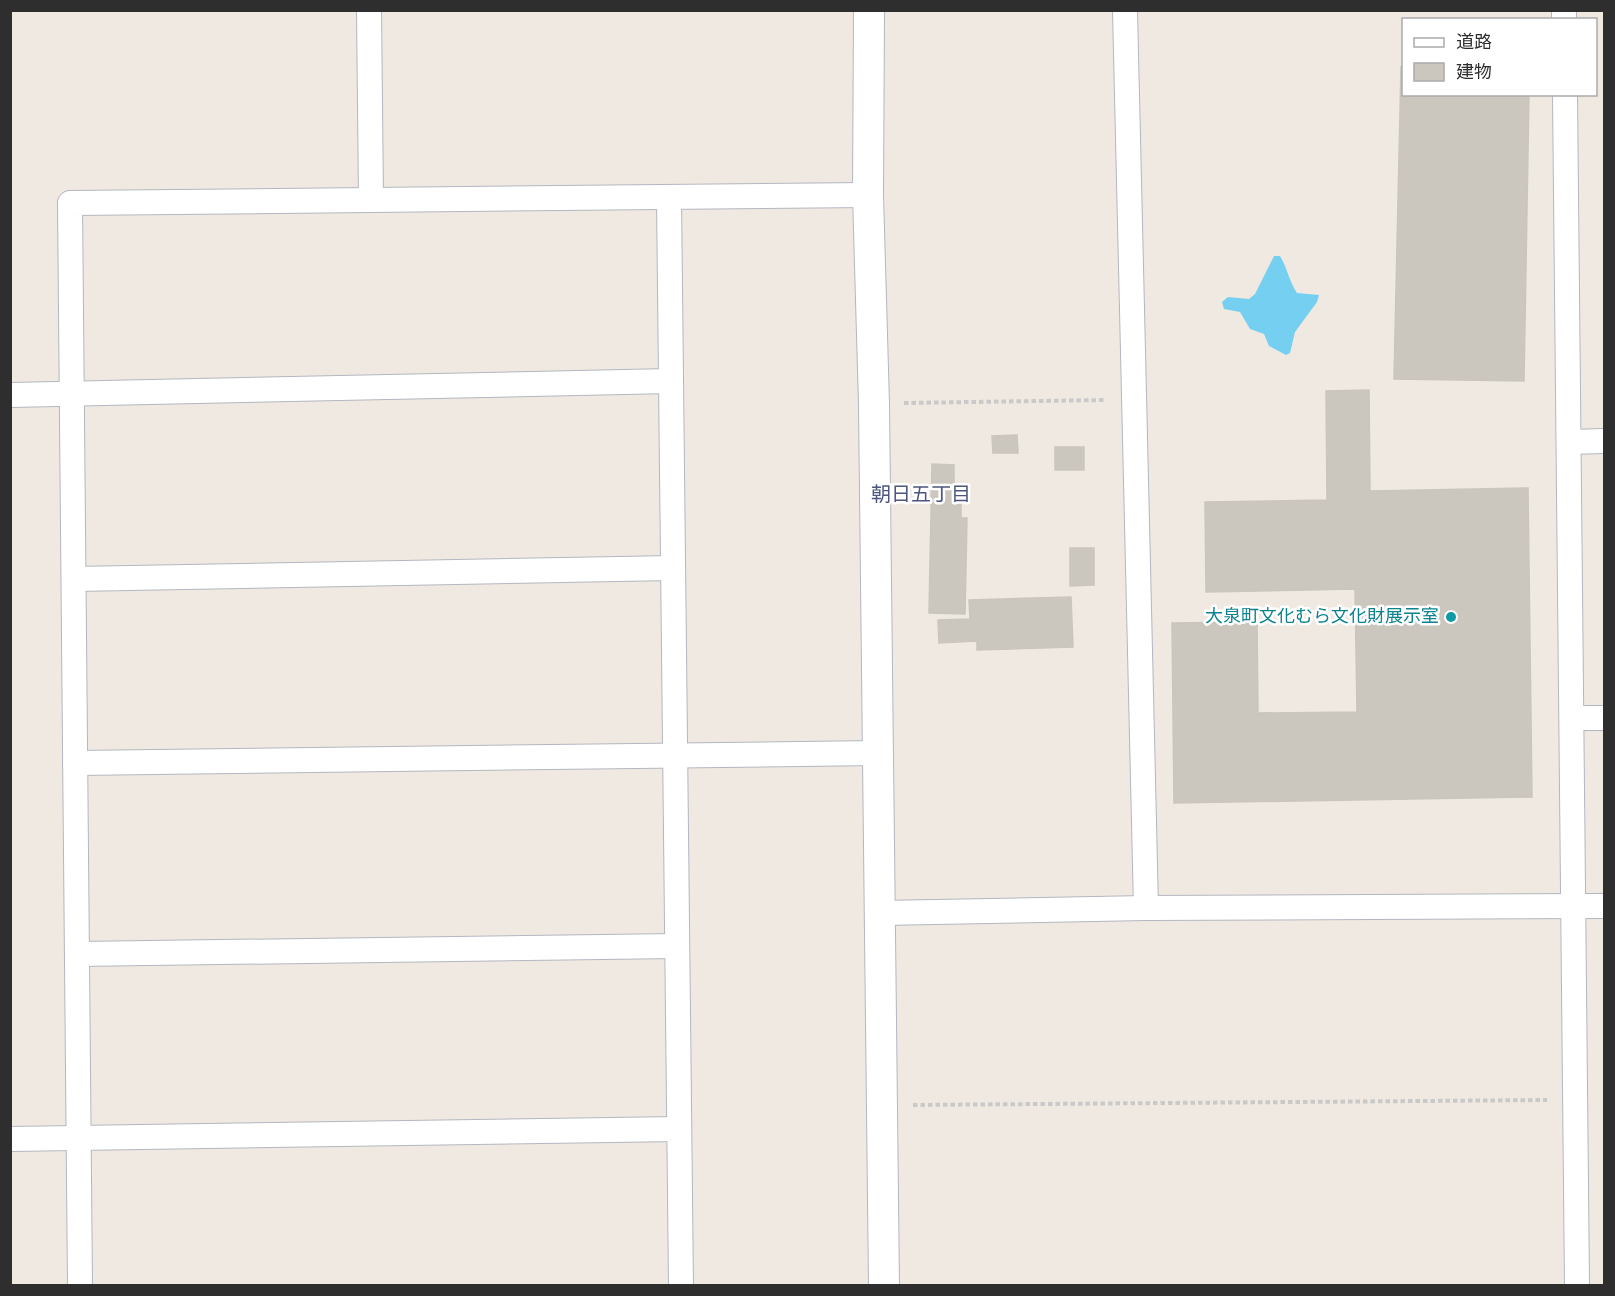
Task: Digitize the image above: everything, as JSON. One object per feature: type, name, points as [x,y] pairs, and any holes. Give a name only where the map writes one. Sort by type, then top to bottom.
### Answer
[{"type":"street","points":[[369,10],[371,200]]},
{"type":"street","points":[[869,10],[868,195],[874,404],[884,1286]]},
{"type":"street","points":[[1125,10],[1146,908]]},
{"type":"street","points":[[1565,96],[1577,1286]]},
{"type":"street","points":[[80,1286],[70,203],[868,195]]},
{"type":"street","points":[[669,197],[681,1286]]},
{"type":"street","points":[[10,394],[671,381]]},
{"type":"street","points":[[1570,442],[1605,441]]},
{"type":"street","points":[[74,579],[673,568]]},
{"type":"street","points":[[1573,718],[1605,718]]},
{"type":"street","points":[[75,763],[878,753]]},
{"type":"street","points":[[880,913],[1146,908],[1605,906]]},
{"type":"street","points":[[77,954],[677,946]]},
{"type":"street","points":[[10,1139],[679,1129]]},
{"type":"path","points":[[874,404],[1134,400]]},
{"type":"path","points":[[882,1105],[1574,1100]]},
{"type":"water","points":[[1274,256],[1280,256],[1297,293],[1319,295],[1317,302],[1295,332],[1290,353],[1286,355],[1269,346],[1264,334],[1250,329],[1240,312],[1224,309],[1222,302],[1228,297],[1249,299],[1255,294]]},
{"type":"building","points":[[1401,67],[1402,96],[1529,96],[1524,381],[1394,379]]},
{"type":"building","points":[[1369,390],[1370,491],[1528,488],[1532,797],[1174,803],[1172,623],[1257,622],[1258,713],[1357,712],[1355,589],[1206,592],[1205,502],[1327,500],[1326,391]]},
{"type":"building","points":[[1017,435],[1018,453],[993,453],[992,436]]},
{"type":"building","points":[[1055,447],[1084,447],[1084,470],[1055,470]]},
{"type":"building","points":[[932,464],[954,465],[954,485],[961,484],[961,518],[967,518],[965,614],[929,613]]},
{"type":"building","points":[[1070,548],[1094,548],[1094,585],[1070,586]]},
{"type":"building","points":[[1071,597],[1073,647],[977,650],[977,641],[939,643],[938,620],[970,619],[969,600]]},
{"type":"place","name":"大泉町文化むら文化財展示室","points":[[1451,617]]},
{"type":"district","name":"朝日五丁目","points":[[921,496]]}]
